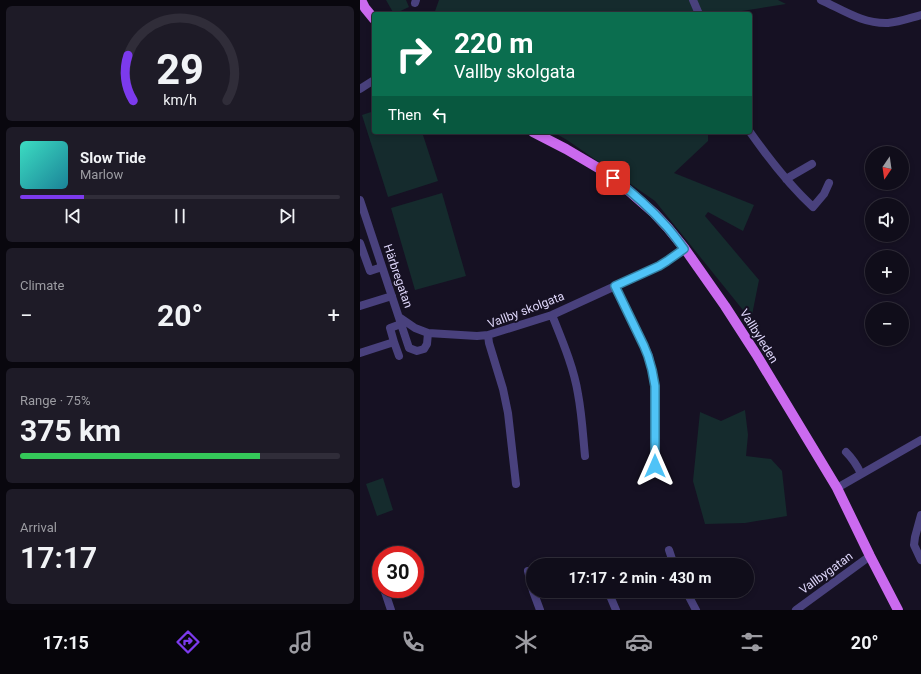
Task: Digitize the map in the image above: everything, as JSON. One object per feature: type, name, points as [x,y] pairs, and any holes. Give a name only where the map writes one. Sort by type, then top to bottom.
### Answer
[{"type":"main road","points":[[361,0],[372,17]]},
{"type":"main road","name":"Vallbyleden","points":[[537,134],[605,172],[621,184],[654,213],[684,249],[725,306],[756,354],[837,488],[898,610]]},
{"type":"street","points":[[693,0],[698,12]]},
{"type":"street","points":[[821,0],[859,18],[879,23],[889,23],[921,15]]},
{"type":"street","points":[[360,89],[372,81]]},
{"type":"street","points":[[752,134],[786,180],[813,207],[824,194],[829,183]]},
{"type":"street","points":[[786,180],[812,164]]},
{"type":"street","name":"Härbregatan","points":[[360,200],[400,320],[428,333],[476,336],[488,335]]},
{"type":"street","points":[[373,238],[360,243],[362,258],[370,271],[382,267]]},
{"type":"street","name":"Vallby skolgata","points":[[516,484],[508,413],[488,335],[552,314],[659,266],[684,249]]},
{"type":"street","points":[[615,286],[648,356],[652,370],[655,386],[655,466]]},
{"type":"street","points":[[360,306],[392,296]]},
{"type":"street","points":[[552,314],[575,380],[585,456]]},
{"type":"street","points":[[398,356],[390,328],[400,320],[409,348],[418,351],[424,350],[427,344],[428,333]]},
{"type":"street","points":[[360,353],[394,342]]},
{"type":"street","points":[[837,488],[921,440]]},
{"type":"street","points":[[846,452],[852,458],[861,474]]},
{"type":"street","points":[[921,515],[914,536],[914,545],[921,560]]},
{"type":"street","points":[[668,550],[671,558]]},
{"type":"street","name":"Vallbygatan","points":[[796,610],[870,556]]},
{"type":"street","points":[[387,598],[391,610]]},
{"type":"street","points":[[536,598],[540,610]]},
{"type":"street","points":[[611,598],[616,610]]},
{"type":"street","points":[[690,598],[696,610]]},
{"type":"green space","points":[[386,0],[406,0],[409,7],[398,12],[393,12]]},
{"type":"green space","points":[[439,0],[778,0],[786,4],[736,12],[435,12]]},
{"type":"green space","points":[[372,112],[372,134],[423,134],[438,181],[388,197],[362,115]]},
{"type":"green space","points":[[556,134],[708,134],[708,141],[674,173],[754,205],[743,231],[708,212],[705,216],[759,280],[751,320],[655,201]]},
{"type":"green space","points":[[442,193],[466,276],[415,290],[391,208]]},
{"type":"green space","points":[[745,410],[748,435],[746,456],[771,459],[782,471],[787,516],[745,523],[705,524],[693,481],[700,412],[721,421]]},
{"type":"green space","points":[[383,478],[393,510],[377,516],[366,484]]},
{"type":"route","points":[[613,178],[654,213],[684,249],[659,266],[615,286],[644,346],[654,378],[655,466]]}]
